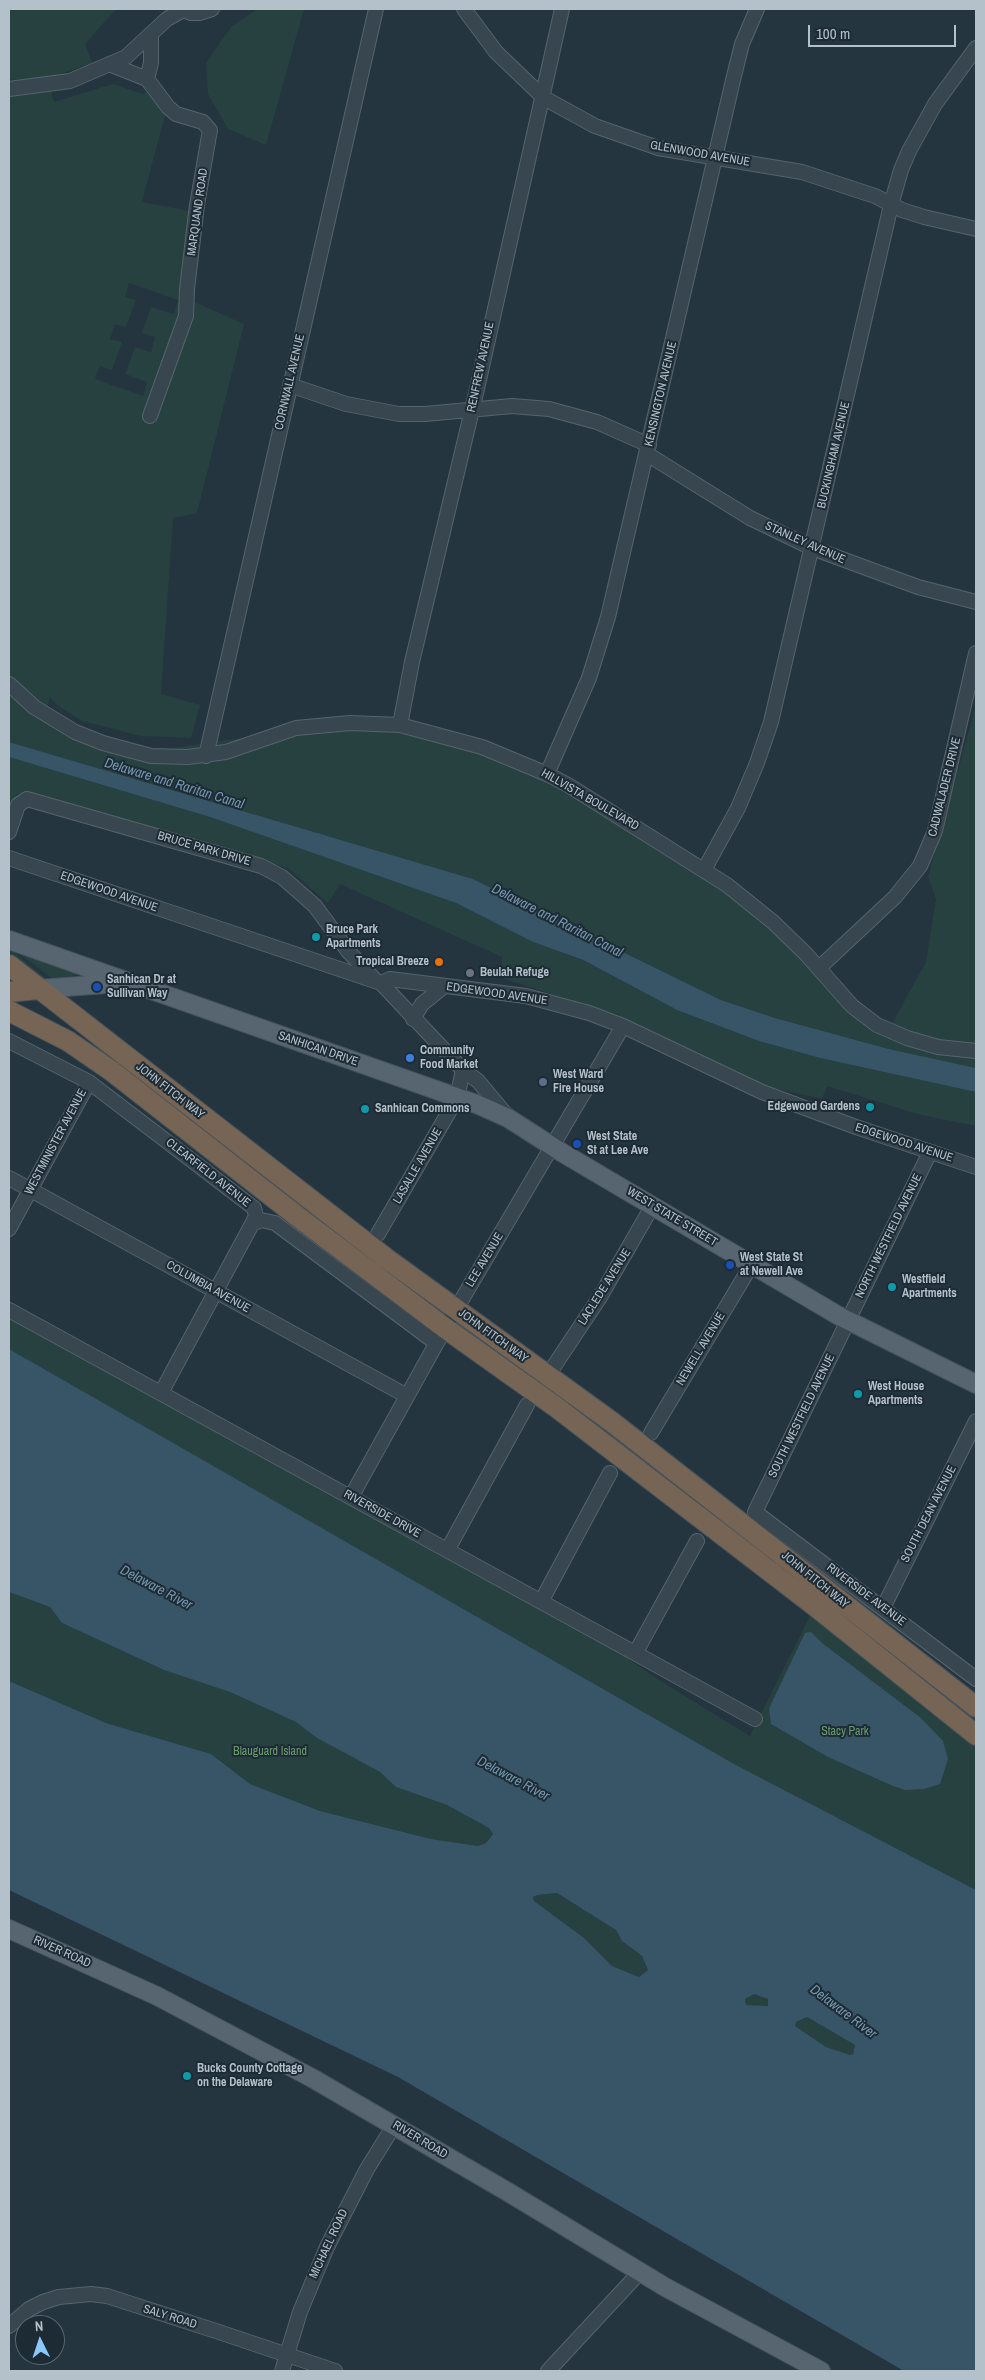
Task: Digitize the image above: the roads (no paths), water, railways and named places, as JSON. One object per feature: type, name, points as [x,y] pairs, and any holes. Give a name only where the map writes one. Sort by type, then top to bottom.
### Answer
[{"type":"highway","name":"JOHN FITCH WAY","points":[[9,965],[387,1259],[612,1422],[976,1707]]},
{"type":"highway","points":[[9,992],[38,989]]},
{"type":"highway","name":"JOHN FITCH WAY","points":[[9,1010],[68,1042],[113,1072],[440,1336],[556,1407],[815,1606],[976,1735]]},
{"type":"main road","name":"SANHICAN DRIVE","points":[[9,940],[457,1098],[508,1118]]},
{"type":"main road","name":"SANHICAN DRIVE","points":[[38,989],[128,982]]},
{"type":"main road","name":"WEST STATE STREET","points":[[508,1118],[653,1206],[848,1320],[976,1384]]},
{"type":"main road","name":"RIVER ROAD","points":[[9,1929],[79,1959],[202,2018],[395,2124],[640,2272],[821,2371]]},
{"type":"street","points":[[9,89],[70,81],[126,57],[167,19],[183,9],[190,13],[199,13],[212,9]]},
{"type":"street","name":"CORNWALL AVENUE","points":[[206,756],[376,9]]},
{"type":"street","name":"GLENWOOD AVENUE","points":[[464,9],[496,52],[542,95],[595,126],[658,148],[802,172],[875,196],[891,205],[924,217],[976,229]]},
{"type":"street","name":"RENFREW AVENUE","points":[[400,725],[412,662],[472,408],[562,9]]},
{"type":"street","name":"KENSINGTON AVENUE","points":[[547,774],[594,663],[608,617],[738,60],[756,9]]},
{"type":"street","points":[[108,64],[148,79],[151,63],[151,34]]},
{"type":"street","name":"BUCKINGHAM AVENUE","points":[[704,870],[738,808],[757,763],[771,722],[891,205],[906,158],[922,125],[939,97],[976,48]]},
{"type":"street","name":"MARQUAND ROAD","points":[[148,79],[168,107],[176,114],[203,122],[210,130],[197,205],[187,289],[186,316],[150,416]]},
{"type":"street","name":"STANLEY AVENUE","points":[[290,385],[346,404],[399,414],[425,414],[472,408],[523,406],[549,409],[597,422],[648,450],[750,518],[812,548],[918,587],[976,602]]},
{"type":"street","name":"CADWALADER DRIVE","points":[[819,968],[895,897],[920,866],[935,830],[976,653]]},
{"type":"street","name":"HILLVISTA BOULEVARD","points":[[9,684],[34,707],[56,722],[103,743],[151,756],[206,756],[226,752],[296,728],[350,723],[400,725],[482,747],[547,774],[704,870],[756,907],[819,968],[852,1006],[877,1025],[897,1034],[938,1047],[976,1051]]},
{"type":"street","name":"BRUCE PARK DRIVE","points":[[9,832],[19,803],[27,799],[261,866],[275,872],[315,906],[348,951],[378,982]]},
{"type":"street","name":"EDGEWOOD AVENUE","points":[[9,858],[378,982],[390,979],[544,1000],[590,1013],[624,1026],[762,1092],[819,1115],[976,1167]]},
{"type":"street","name":"WEST STATE STREET","points":[[378,982],[463,1070],[478,1081],[508,1118]]},
{"type":"street","points":[[413,1019],[422,1004],[443,987]]},
{"type":"street","name":"LEE AVENUE","points":[[350,1497],[440,1336],[624,1026]]},
{"type":"street","name":"CLEARFIELD AVENUE","points":[[9,1041],[89,1082],[252,1206],[256,1216],[252,1224]]},
{"type":"street","points":[[457,1098],[463,1070]]},
{"type":"street","name":"WESTMINISTER AVENUE","points":[[9,1229],[89,1082]]},
{"type":"street","name":"LASALLE AVENUE","points":[[378,1234],[457,1098]]},
{"type":"street","name":"NORTH WESTFIELD AVENUE","points":[[848,1320],[930,1152]]},
{"type":"street","name":"COLUMBIA AVENUE","points":[[9,1178],[407,1396]]},
{"type":"street","name":"LACLEDE AVENUE","points":[[554,1366],[600,1297],[653,1206]]},
{"type":"street","name":"CLEARFIELD AVENUE","points":[[252,1224],[261,1220],[275,1223],[440,1336]]},
{"type":"street","points":[[161,1393],[252,1224]]},
{"type":"street","name":"NEWELL AVENUE","points":[[651,1433],[752,1264]]},
{"type":"street","name":"RIVERSIDE DRIVE","points":[[9,1310],[542,1600],[755,1719]]},
{"type":"street","name":"SOUTH WESTFIELD AVENUE","points":[[755,1512],[848,1320]]},
{"type":"street","points":[[448,1550],[527,1405]]},
{"type":"street","name":"SOUTH DEAN AVENUE","points":[[883,1608],[976,1421]]},
{"type":"street","points":[[542,1600],[610,1473]]},
{"type":"street","name":"RIVERSIDE AVENUE","points":[[755,1512],[976,1679]]},
{"type":"street","points":[[636,1652],[697,1541]]},
{"type":"street","name":"MICHAEL ROAD","points":[[282,2371],[300,2312],[326,2247],[367,2169],[395,2124]]},
{"type":"street","points":[[548,2371],[640,2272]]},
{"type":"street","name":"SALY ROAD","points":[[9,2326],[29,2309],[43,2302],[74,2294],[91,2294],[116,2299],[335,2371]]},
{"type":"water","name":"Delaware and Raritan Canal","points":[[9,742],[473,879],[721,1000],[775,1018],[889,1049],[976,1068],[976,1092],[820,1058],[759,1041],[677,1010],[583,960],[533,942],[456,903],[210,817],[9,757]]},
{"type":"water","name":"Delaware River","points":[[9,1349],[736,1765],[976,1890],[976,2371],[904,2371],[398,2077],[9,1890],[9,1681],[106,1723],[211,1754],[250,1784],[320,1811],[431,1839],[478,1846],[486,1843],[493,1834],[489,1828],[447,1805],[396,1787],[380,1772],[317,1738],[296,1722],[230,1692],[164,1670],[62,1623],[50,1607],[9,1592]],"holes":[[[557,1893],[616,1930],[622,1941],[642,1956],[648,1970],[639,1977],[612,1966],[584,1938],[534,1901],[533,1897],[537,1895]],[[754,1994],[768,1999],[768,2006],[746,2005],[745,1999]],[[807,2017],[855,2045],[853,2054],[850,2055],[826,2047],[795,2026],[796,2022]]]},
{"type":"water","points":[[811,1632],[822,1643],[921,1718],[943,1741],[948,1759],[940,1784],[924,1789],[905,1790],[893,1786],[828,1757],[771,1724],[769,1709],[805,1633]]},
{"type":"place","name":"Bruce Park Apartments","points":[[316,937]]},
{"type":"place","name":"Tropical Breeze","points":[[439,962]]},
{"type":"place","name":"Beulah Refuge","points":[[470,973]]},
{"type":"place","name":"Sanhican Dr at Sullivan Way","points":[[97,987]]},
{"type":"place","name":"Community Food Market","points":[[410,1058]]},
{"type":"place","name":"West Ward Fire House","points":[[543,1082]]},
{"type":"place","name":"Edgewood Gardens","points":[[870,1107]]},
{"type":"place","name":"Sanhican Commons","points":[[365,1109]]},
{"type":"place","name":"West State St at Lee Ave","points":[[577,1144]]},
{"type":"place","name":"West State St at Newell Ave","points":[[730,1265]]},
{"type":"place","name":"Westfield Apartments","points":[[892,1287]]},
{"type":"place","name":"West House Apartments","points":[[858,1394]]},
{"type":"place","name":"Bucks County Cottage on the Delaware","points":[[187,2076]]},
{"type":"park label","name":"Stacy Park","points":[[845,1732]]},
{"type":"park label","name":"Blauguard Island","points":[[270,1752]]}]
